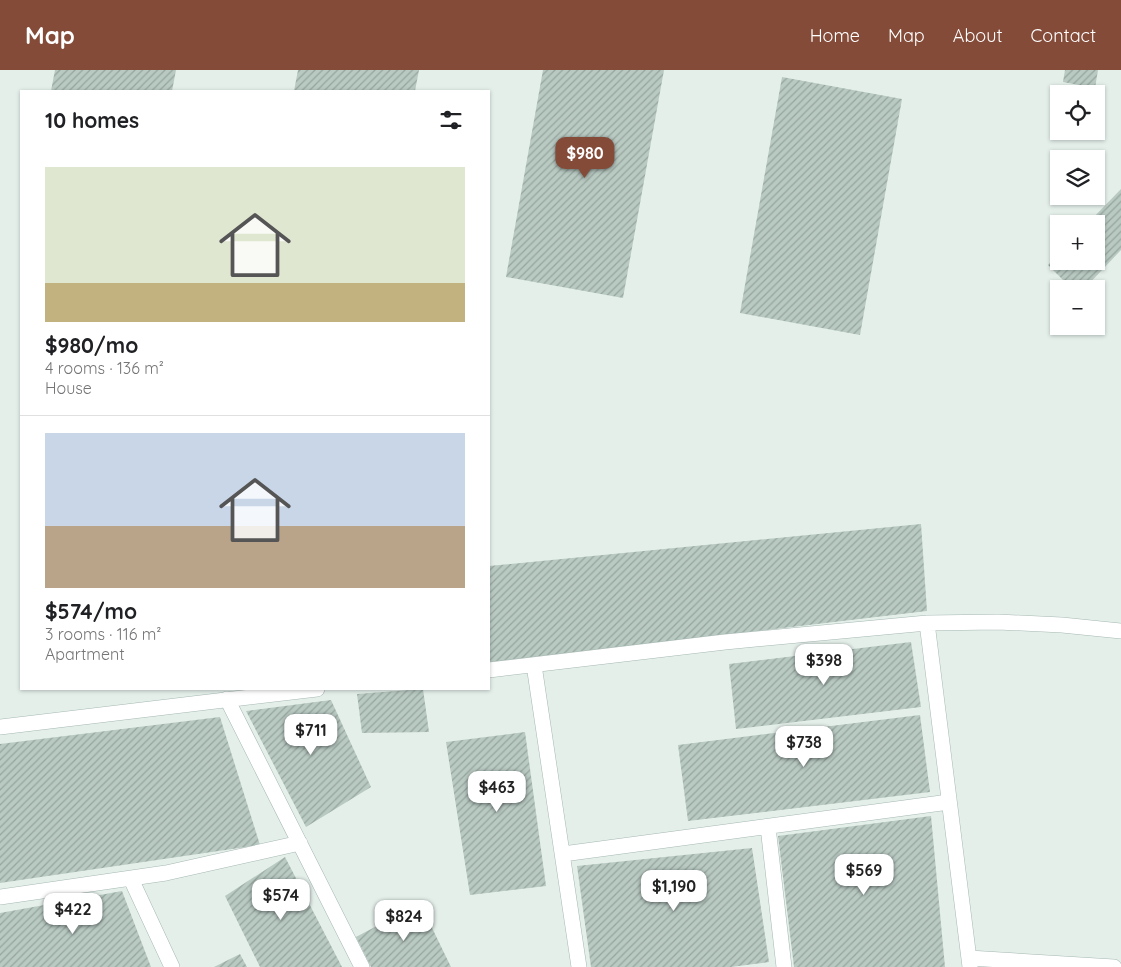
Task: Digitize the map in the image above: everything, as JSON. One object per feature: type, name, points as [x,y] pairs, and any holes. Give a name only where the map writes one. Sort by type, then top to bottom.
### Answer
[{"type":"street","points":[[490,670],[725,642],[927,623],[998,622],[1071,626],[1121,632]]},
{"type":"street","points":[[927,623],[969,963],[1114,967]]},
{"type":"street","points":[[534,665],[579,967]]},
{"type":"street","points":[[0,727],[308,690]]},
{"type":"street","points":[[227,699],[362,967]]},
{"type":"street","points":[[563,854],[768,828],[949,802]]},
{"type":"street","points":[[768,828],[784,967]]},
{"type":"street","points":[[0,897],[191,869],[300,843]]},
{"type":"street","points":[[131,879],[172,967]]},
{"type":"building","points":[[55,70],[176,70],[172,90],[51,90]]},
{"type":"building","points":[[298,70],[419,70],[415,90],[294,90]]},
{"type":"building","points":[[543,70],[664,70],[623,298],[506,277]]},
{"type":"building","points":[[1065,70],[1098,70],[1096,85],[1079,85],[1063,82]]},
{"type":"building","points":[[782,77],[902,99],[860,335],[740,313]]},
{"type":"building","points":[[1121,189],[1121,250],[1105,267],[1105,215],[1096,215]]},
{"type":"building","points":[[1053,270],[1102,270],[1093,280],[1063,280]]},
{"type":"building","points":[[921,524],[927,611],[490,663],[490,566]]},
{"type":"building","points":[[911,642],[921,707],[736,729],[729,664]]},
{"type":"building","points":[[423,690],[429,732],[362,733],[357,694]]},
{"type":"building","points":[[331,700],[371,787],[306,827],[246,711]]},
{"type":"building","points":[[920,715],[930,792],[688,821],[678,745]]},
{"type":"building","points":[[220,717],[260,845],[0,883],[0,744]]},
{"type":"building","points":[[525,732],[546,886],[470,895],[446,742]]},
{"type":"building","points":[[931,816],[945,967],[794,967],[778,836]]},
{"type":"building","points":[[752,848],[769,962],[731,967],[591,967],[577,866]]},
{"type":"building","points":[[285,857],[342,967],[260,967],[225,896]]},
{"type":"building","points":[[122,891],[151,967],[0,967],[0,913]]},
{"type":"building","points":[[420,903],[451,967],[371,967],[356,937]]},
{"type":"building","points":[[240,954],[247,967],[214,967]]}]
